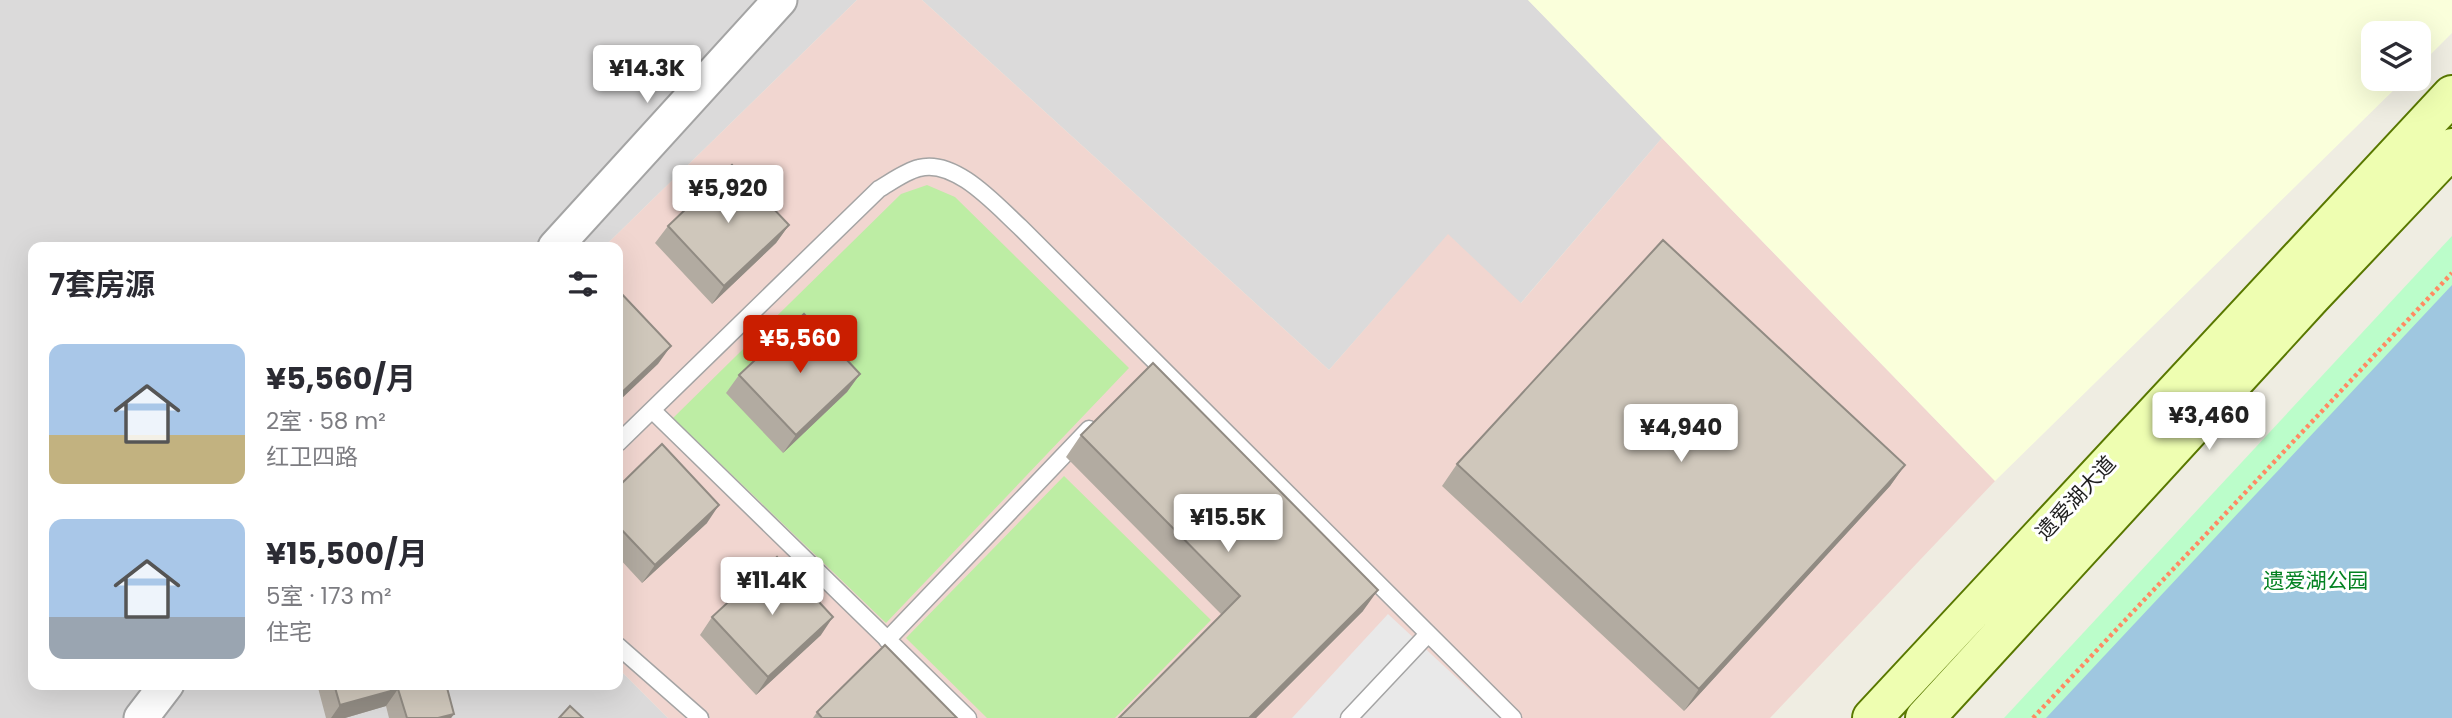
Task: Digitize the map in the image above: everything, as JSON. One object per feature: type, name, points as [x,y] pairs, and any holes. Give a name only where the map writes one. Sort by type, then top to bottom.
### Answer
[{"type":"main road","name":"遗爱湖大道","points":[[1872,718],[2452,95]]},
{"type":"main road","name":"遗爱湖大道","points":[[1925,718],[2311,297],[2452,148]]},
{"type":"street","points":[[560,242],[780,0]]},
{"type":"street","points":[[141,718],[162,690]]},
{"type":"lane","points":[[623,438],[879,188],[919,167],[945,169],[973,184],[1020,227],[1150,366],[1513,718]]},
{"type":"lane","points":[[652,410],[968,718]]},
{"type":"lane","points":[[887,640],[1097,421]]},
{"type":"lane","points":[[1349,718],[1428,634]]},
{"type":"lane","points":[[623,650],[700,718]]},
{"type":"path","points":[[2033,718],[2452,273]]},
{"type":"shaded area","points":[[0,0],[857,0],[609,242],[28,242],[28,690],[623,690],[623,673],[668,718],[0,718]]},
{"type":"shaded area","points":[[857,0],[922,0],[1329,370],[1448,234],[1521,303],[1662,138],[1995,481],[1770,718],[668,718],[623,673],[623,242],[609,242]]},
{"type":"shaded area","points":[[922,0],[1528,0],[1662,138],[1520,304],[1448,235],[1329,370]]},
{"type":"shaded area","points":[[1528,0],[2452,0],[2452,33],[2431,54],[2431,21],[2361,21],[2361,91],[2393,91],[1995,481]]},
{"type":"shaded area","points":[[1388,614],[1500,718],[1292,718]]},
{"type":"green space","points":[[927,185],[955,197],[1129,368],[886,623],[673,418],[901,194]]},
{"type":"green space","name":"遗爱湖公园","points":[[2452,236],[2452,718],[2004,718]]},
{"type":"green space","points":[[1064,476],[1211,620],[1115,718],[987,718],[906,638]]},
{"type":"water","name":"遗爱湖公园","points":[[2452,285],[2452,718],[2046,718]]},
{"type":"building","points":[[732,165],[789,225],[724,286],[668,226]]},
{"type":"building","points":[[1663,240],[1905,465],[1699,689],[1457,464]]},
{"type":"building","points":[[623,295],[671,346],[623,391]]},
{"type":"building","points":[[804,314],[860,374],[796,435],[739,375]]},
{"type":"building","points":[[1153,363],[1378,590],[1249,718],[1119,718],[1240,596],[1081,435]]},
{"type":"building","points":[[662,444],[719,505],[655,565],[623,531],[623,482]]},
{"type":"building","points":[[777,557],[833,617],[768,677],[712,617]]},
{"type":"building","points":[[885,645],[957,718],[822,718],[817,712]]},
{"type":"building","points":[[336,690],[394,690],[340,705]]},
{"type":"building","points":[[398,690],[448,690],[454,714],[438,718],[407,718]]},
{"type":"building","points":[[570,706],[583,718],[559,718]]}]
